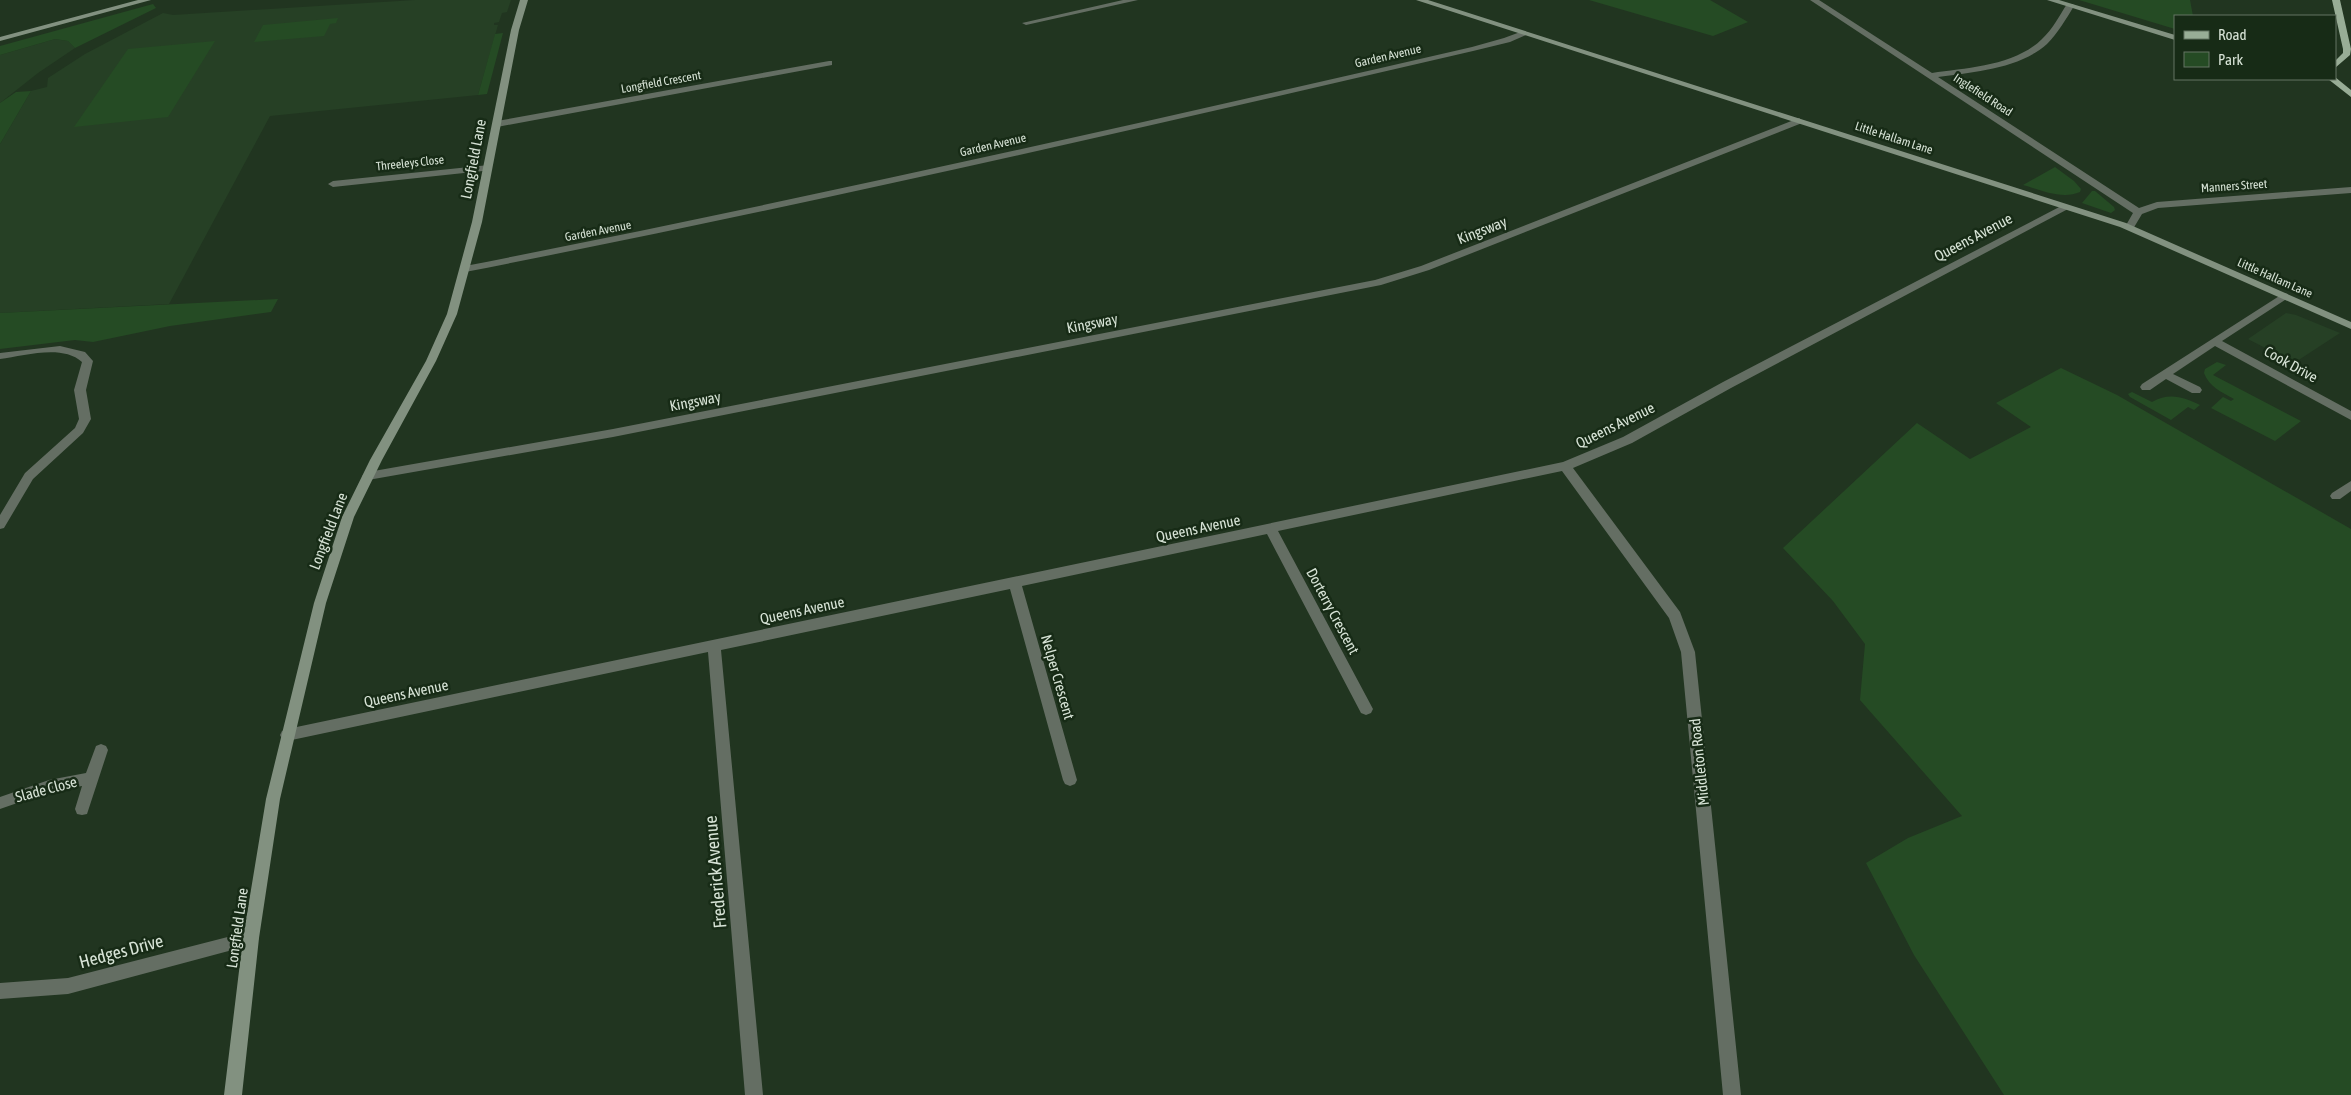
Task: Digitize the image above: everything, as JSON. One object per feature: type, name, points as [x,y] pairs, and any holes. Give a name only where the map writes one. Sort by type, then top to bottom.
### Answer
[{"type":"main road","points":[[2336,0],[2348,48],[2347,53],[2336,65]]},
{"type":"main road","points":[[2333,80],[2351,94]]},
{"type":"street","points":[[0,39],[147,0]]},
{"type":"street","name":"Longfield Lane","points":[[234,1095],[251,938],[273,799],[324,588],[348,517],[442,338],[466,269],[489,168],[515,30],[524,0]]},
{"type":"street","points":[[1026,23],[1134,0]]},
{"type":"street","name":"Little Hallam Lane","points":[[1420,0],[1799,120],[2130,228],[2350,325]]},
{"type":"street","name":"Inglefield Road","points":[[1814,0],[2138,212]]},
{"type":"street","points":[[2050,0],[2174,38]]},
{"type":"street","points":[[1931,76],[1983,67],[2025,54],[2047,39],[2070,6]]},
{"type":"street","points":[[1019,15],[1033,31]]},
{"type":"street","name":"Garden Avenue","points":[[466,269],[640,236],[780,206],[1473,49],[1500,42],[1523,33]]},
{"type":"street","name":"Longfield Crescent","points":[[497,124],[829,64]]},
{"type":"street","name":"Kingsway","points":[[368,476],[603,435],[1377,283],[1425,268],[1799,120]]},
{"type":"street","name":"Threeleys Close","points":[[333,184],[489,168]]},
{"type":"street","name":"Manners Street","points":[[2138,212],[2165,204],[2351,190]]},
{"type":"street","name":"Queens Avenue","points":[[287,735],[1565,466],[1591,458],[1620,444],[1706,396],[2065,207]]},
{"type":"street","points":[[2130,228],[2138,212]]},
{"type":"street","points":[[2146,387],[2284,296]]},
{"type":"street","name":"Cook Drive","points":[[2214,342],[2279,375],[2351,416]]},
{"type":"street","points":[[0,356],[71,350],[79,353],[88,361],[80,390],[84,419],[80,430],[43,461],[29,476],[0,525]]},
{"type":"street","points":[[2166,375],[2196,390]]},
{"type":"street","name":"Middleton Road","points":[[1565,466],[1675,616],[1688,652],[1732,1095]]},
{"type":"street","points":[[2336,496],[2351,485]]},
{"type":"street","name":"Dorterry Crescent","points":[[1271,529],[1366,709]]},
{"type":"street","name":"Nelper Crescent","points":[[1015,583],[1070,780]]},
{"type":"street","name":"Frederick Avenue","points":[[714,645],[754,1095]]},
{"type":"street","name":"Slade Close","points":[[82,809],[101,750]]},
{"type":"street","name":"Slade Close","points":[[0,803],[49,786],[92,778]]},
{"type":"street","name":"Hedges Drive","points":[[0,991],[68,986],[251,938]]},
{"type":"shaded area","points":[[415,0],[511,0],[507,12],[502,13],[499,22],[494,23],[494,25],[498,25],[478,95],[270,116],[169,304],[0,313],[0,144],[31,91],[47,87],[48,78],[85,54],[163,13],[173,15]]},
{"type":"shaded area","points":[[55,39],[68,41],[75,48],[38,73],[0,103],[0,55]]},
{"type":"shaded area","points":[[2286,313],[2296,315],[2340,333],[2294,363],[2248,339]]},
{"type":"green space","points":[[1589,0],[1710,0],[1748,22],[1713,36]]},
{"type":"green space","points":[[2079,0],[2190,0],[2193,15],[2174,15],[2174,29]]},
{"type":"green space","points":[[153,4],[156,8],[75,48],[68,41],[55,39],[0,55],[0,46]]},
{"type":"green space","points":[[338,18],[336,23],[330,24],[324,36],[254,42],[263,25]]},
{"type":"green space","points":[[503,33],[487,94],[478,95],[495,34]]},
{"type":"green space","points":[[215,41],[168,117],[74,127],[128,49]]},
{"type":"green space","points":[[31,91],[0,144],[0,103],[16,92]]},
{"type":"green space","points":[[2055,167],[2074,181],[2081,189],[2080,192],[2059,195],[2023,185]]},
{"type":"green space","points":[[2092,191],[2095,191],[2115,210],[2111,213],[2082,203]]},
{"type":"green space","points":[[278,299],[271,312],[170,326],[93,342],[75,340],[0,349],[0,313]]},
{"type":"green space","points":[[2217,362],[2226,365],[2213,375],[2301,421],[2275,441],[2211,408],[2223,397],[2231,401],[2234,399],[2213,386],[2206,378],[2205,369]]},
{"type":"green space","points":[[2061,368],[2117,395],[2351,529],[2351,1095],[2004,1095],[1914,955],[1866,863],[1908,838],[1962,816],[1860,700],[1865,644],[1833,601],[1783,548],[1917,423],[1970,459],[2031,427],[1996,403]]},
{"type":"green space","points":[[2132,392],[2152,402],[2170,396],[2200,405],[2194,410],[2188,407],[2171,420],[2130,397],[2128,394]]}]
